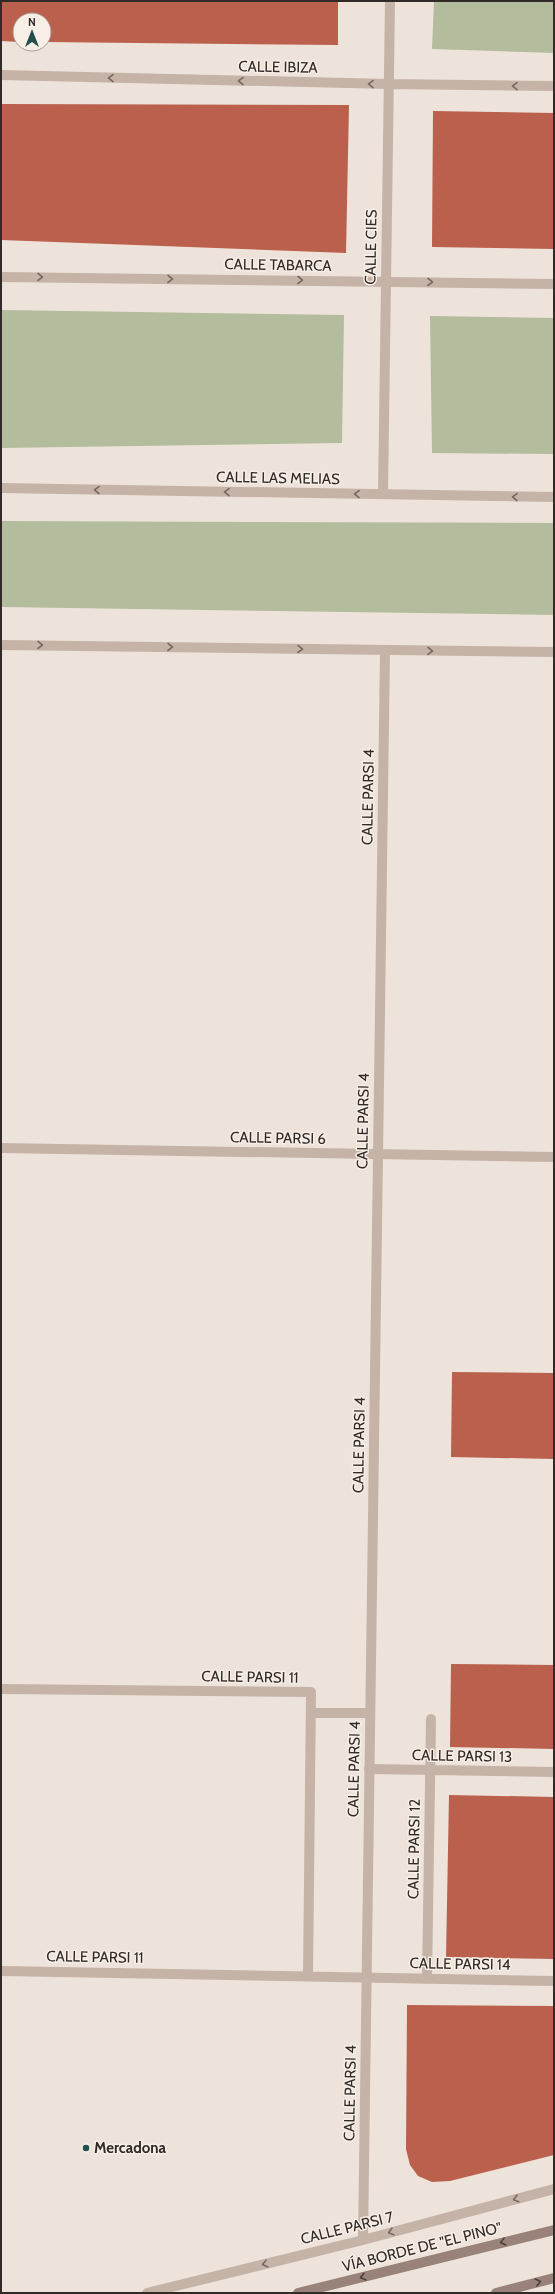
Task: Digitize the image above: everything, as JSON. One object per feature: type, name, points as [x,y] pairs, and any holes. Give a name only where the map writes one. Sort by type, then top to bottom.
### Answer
[{"type":"main road","name":"VÍA BORDE DE \"EL PINO\"","points":[[298,2293],[554,2230]]},
{"type":"main road","points":[[496,2293],[554,2278]]},
{"type":"street","name":"CALLE CIES","points":[[383,494],[390,1]]},
{"type":"street","name":"CALLE IBIZA","points":[[1,75],[389,84],[554,86]]},
{"type":"street","name":"CALLE TABARCA","points":[[1,277],[554,284]]},
{"type":"street","name":"CALLE LAS MELIAS","points":[[1,488],[554,498]]},
{"type":"street","points":[[1,645],[554,652]]},
{"type":"street","name":"CALLE PARSI 4","points":[[363,2240],[385,650]]},
{"type":"street","name":"CALLE PARSI 6","points":[[1,1148],[554,1157]]},
{"type":"street","name":"CALLE PARSI 11","points":[[1,1689],[311,1692],[308,1976]]},
{"type":"street","points":[[311,1713],[370,1713]]},
{"type":"street","name":"CALLE PARSI 12","points":[[428,1979],[431,1719]]},
{"type":"street","name":"CALLE PARSI 13","points":[[369,1769],[554,1772]]},
{"type":"street","name":"CALLE PARSI 11","points":[[1,1971],[366,1978]]},
{"type":"street","name":"CALLE PARSI 14","points":[[366,1978],[554,1981]]},
{"type":"street","name":"CALLE PARSI 7","points":[[148,2293],[363,2240],[554,2189]]},
{"type":"green space","points":[[434,1],[554,1],[554,53],[432,49]]},
{"type":"green space","points":[[1,310],[344,315],[342,443],[1,448]]},
{"type":"green space","points":[[430,316],[554,318],[554,454],[432,453]]},
{"type":"green space","points":[[1,521],[554,523],[554,615],[1,607]]},
{"type":"building","points":[[1,1],[338,1],[338,45],[52,42],[52,12],[12,12],[12,42],[1,41]]},
{"type":"building","points":[[1,104],[349,105],[346,253],[1,240]]},
{"type":"building","points":[[433,111],[554,113],[554,249],[432,247]]},
{"type":"building","points":[[452,1372],[554,1373],[554,1459],[451,1457]]},
{"type":"building","points":[[451,1664],[554,1665],[554,1749],[450,1747]]},
{"type":"building","points":[[449,1795],[554,1797],[554,1959],[446,1957]]},
{"type":"building","points":[[407,2005],[554,2006],[554,2155],[450,2181],[432,2182],[418,2176],[410,2165],[406,2149]]},
{"type":"place","name":"Mercadona","points":[[86,2148]]}]
